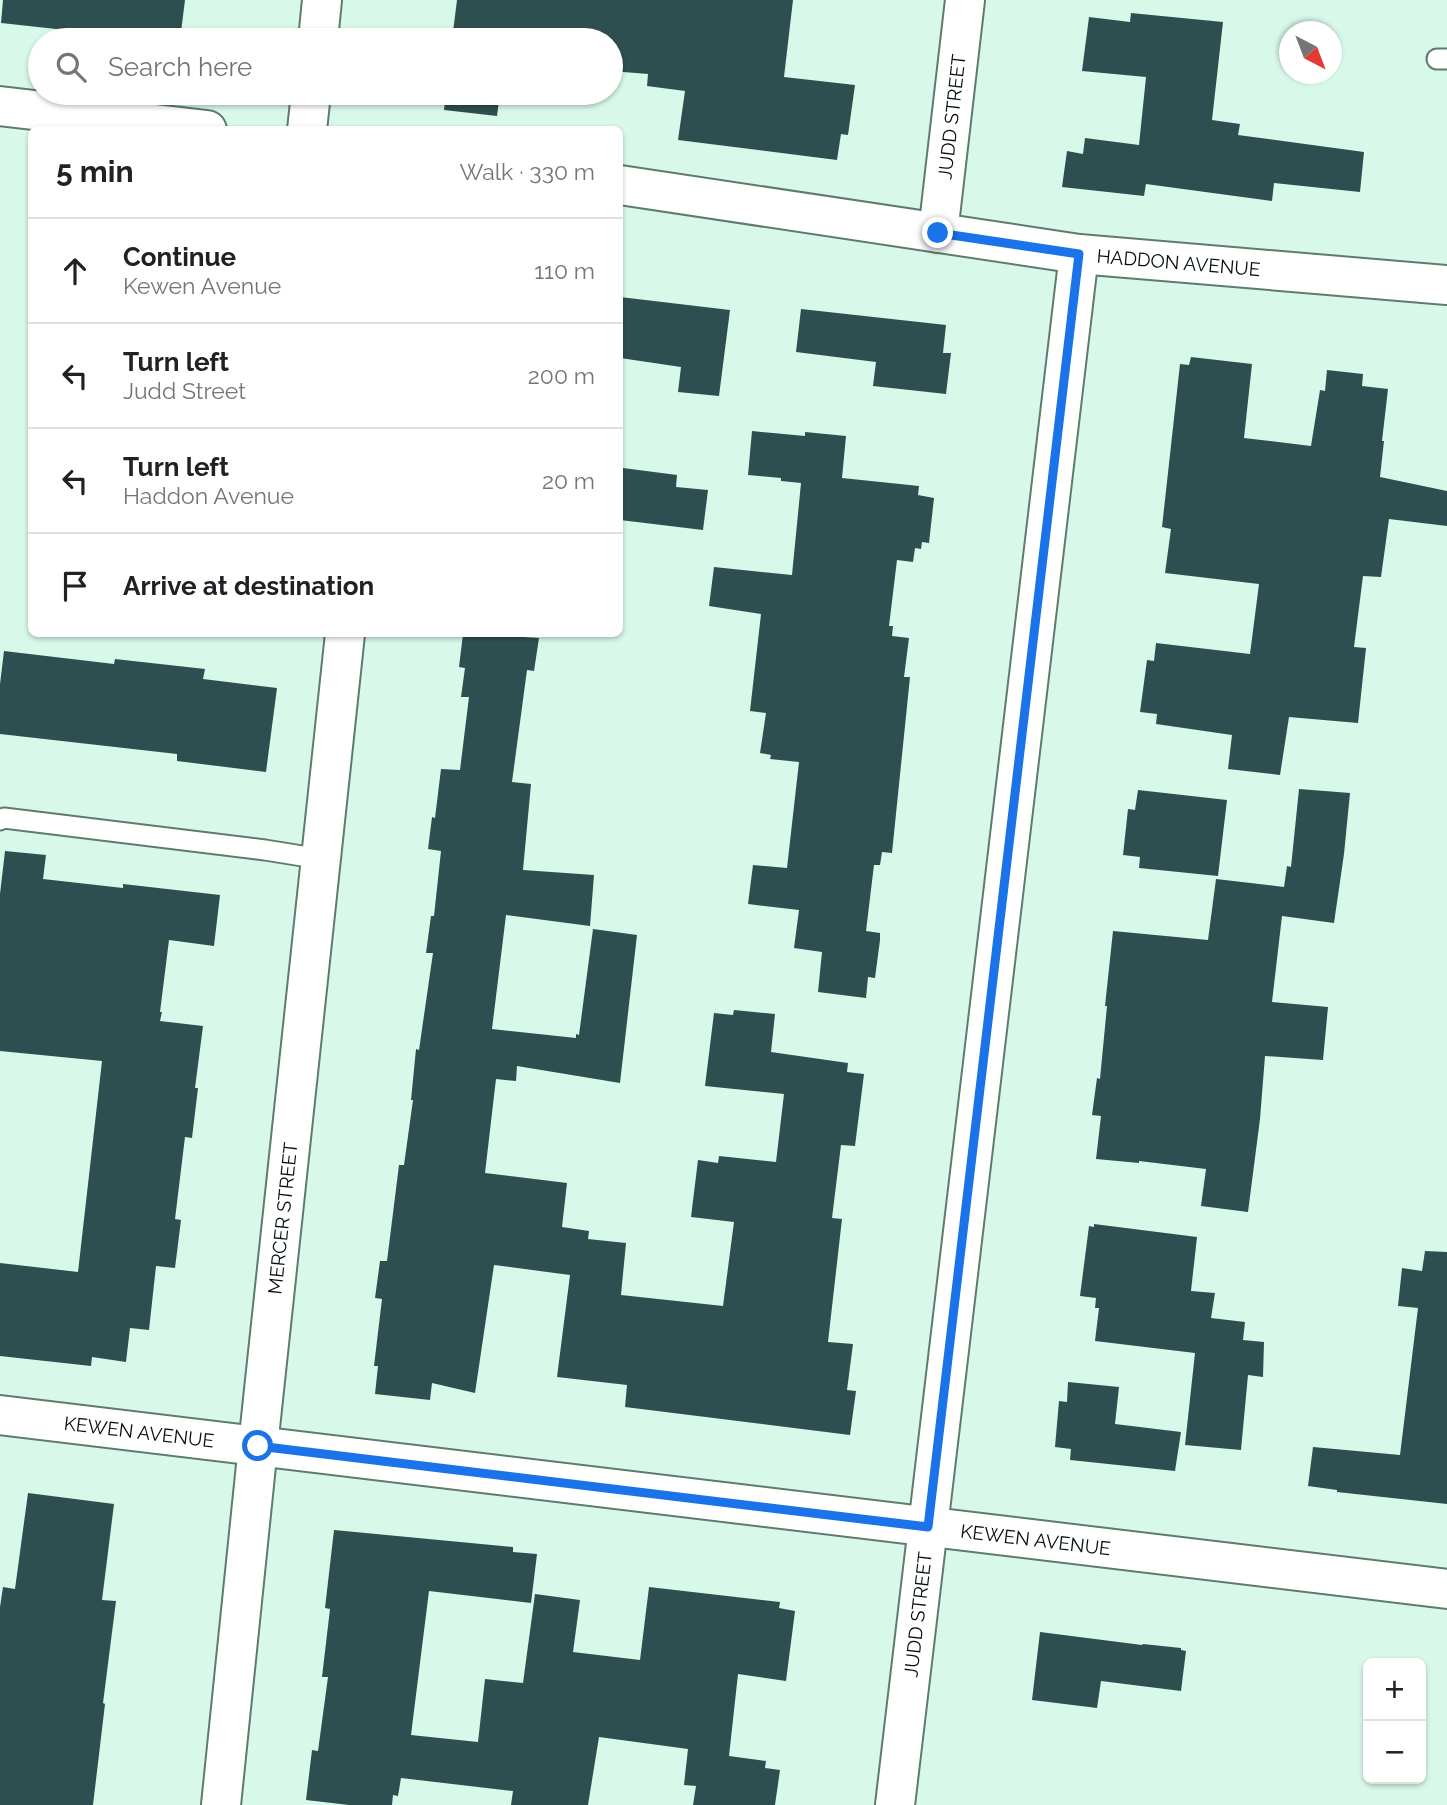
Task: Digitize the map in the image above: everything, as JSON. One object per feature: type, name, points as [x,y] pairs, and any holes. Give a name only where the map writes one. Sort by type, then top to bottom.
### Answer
[{"type":"street","points":[[319,28],[322,0]]},
{"type":"street","name":"JUDD STREET","points":[[938,233],[965,0]]},
{"type":"street","points":[[308,126],[310,105]]},
{"type":"street","points":[[0,106],[172,126]]},
{"type":"street","name":"HADDON AVENUE","points":[[623,185],[1079,254],[1447,285]]},
{"type":"street","name":"JUDD STREET","points":[[895,1805],[1079,254]]},
{"type":"street","name":"MERCER STREET","points":[[222,1805],[345,637]]},
{"type":"street","name":"KEWEN AVENUE","points":[[0,1415],[1447,1589]]},
{"type":"lane","points":[[0,820],[4,818],[321,859]]},
{"type":"building","points":[[3,0],[185,0],[182,28],[47,28],[1,23]]},
{"type":"building","points":[[457,0],[793,0],[784,77],[855,85],[848,135],[841,134],[837,160],[678,140],[685,91],[647,86],[648,74],[623,72],[623,28],[454,28]]},
{"type":"building","points":[[1131,13],[1223,22],[1212,120],[1240,124],[1238,135],[1364,152],[1360,192],[1274,183],[1272,201],[1146,184],[1144,196],[1062,187],[1067,151],[1083,154],[1085,138],[1139,145],[1146,77],[1082,71],[1089,17],[1130,22]]},
{"type":"building","points":[[445,105],[498,105],[497,116],[444,110]]},
{"type":"building","points":[[623,297],[730,310],[719,396],[678,392],[681,367],[623,358]]},
{"type":"building","points":[[801,309],[946,325],[943,353],[951,353],[946,394],[873,386],[876,362],[796,352]]},
{"type":"building","points":[[1191,357],[1252,364],[1244,438],[1311,446],[1320,390],[1325,391],[1327,370],[1363,374],[1362,386],[1388,389],[1380,477],[1447,491],[1447,526],[1389,519],[1381,577],[1363,576],[1354,647],[1366,648],[1358,723],[1289,717],[1280,775],[1228,769],[1232,735],[1156,724],[1157,714],[1140,712],[1147,660],[1154,661],[1156,643],[1250,654],[1259,584],[1165,573],[1171,529],[1162,527],[1180,364],[1189,365]]},
{"type":"building","points":[[752,431],[805,436],[805,432],[846,436],[842,478],[919,486],[918,495],[934,498],[929,543],[922,542],[921,549],[915,548],[913,562],[897,560],[889,626],[893,626],[892,636],[909,638],[904,677],[910,677],[892,853],[882,852],[880,865],[874,865],[866,931],[880,933],[880,940],[875,978],[868,977],[866,998],[818,992],[822,952],[794,948],[799,910],[748,904],[753,865],[787,868],[799,762],[770,759],[771,755],[760,753],[766,713],[750,711],[761,614],[709,606],[714,567],[792,575],[801,483],[748,475]]},
{"type":"building","points":[[623,468],[677,475],[676,487],[708,490],[703,530],[623,520]]},
{"type":"building","points":[[463,637],[539,638],[534,671],[527,670],[512,782],[531,784],[523,870],[594,875],[590,926],[506,915],[492,1029],[576,1038],[576,1034],[579,1035],[593,929],[637,935],[620,1083],[517,1066],[516,1081],[496,1079],[485,1173],[567,1183],[562,1227],[589,1231],[588,1239],[626,1243],[621,1295],[723,1306],[734,1222],[691,1217],[698,1160],[718,1163],[719,1156],[776,1162],[784,1094],[705,1086],[714,1013],[733,1015],[734,1010],[775,1014],[771,1052],[848,1063],[847,1072],[864,1074],[855,1146],[841,1145],[832,1218],[842,1219],[828,1342],[853,1344],[847,1390],[856,1391],[850,1435],[625,1407],[627,1385],[557,1377],[570,1275],[494,1265],[475,1393],[432,1383],[430,1400],[375,1394],[378,1366],[374,1366],[382,1299],[375,1298],[380,1261],[387,1261],[399,1165],[404,1165],[413,1100],[416,1049],[419,1050],[433,953],[426,953],[431,916],[434,916],[441,851],[428,849],[432,817],[435,818],[441,769],[460,770],[469,697],[461,697],[465,668],[459,667]]},
{"type":"building","points":[[4,651],[114,664],[115,659],[205,669],[203,679],[277,688],[266,772],[177,761],[177,754],[0,734],[0,684]]},
{"type":"building","points":[[1299,789],[1350,793],[1334,923],[1282,916],[1272,1002],[1328,1007],[1323,1060],[1265,1056],[1248,1212],[1201,1206],[1206,1169],[1096,1159],[1101,1116],[1092,1115],[1097,1078],[1100,1079],[1113,931],[1208,940],[1216,879],[1284,887],[1287,866],[1291,867]]},
{"type":"building","points":[[1138,790],[1227,800],[1218,876],[1139,868],[1140,857],[1123,855],[1128,809],[1135,810]]},
{"type":"building","points":[[5,851],[46,855],[43,879],[123,888],[123,884],[220,895],[214,946],[169,940],[160,1021],[203,1026],[195,1088],[198,1088],[192,1138],[185,1137],[175,1219],[181,1220],[175,1268],[156,1266],[149,1330],[130,1328],[126,1362],[92,1357],[91,1366],[0,1356],[0,1263],[78,1272],[102,1061],[0,1051],[0,894]]},
{"type":"building","points":[[1094,1224],[1197,1237],[1191,1291],[1215,1293],[1211,1318],[1245,1322],[1243,1340],[1264,1342],[1263,1377],[1248,1375],[1241,1450],[1185,1445],[1195,1353],[1095,1341],[1099,1308],[1095,1308],[1096,1298],[1080,1296],[1089,1226],[1094,1227]]},
{"type":"building","points":[[1425,1251],[1447,1252],[1447,1504],[1337,1492],[1308,1486],[1313,1447],[1400,1455],[1418,1308],[1398,1306],[1402,1268],[1422,1271]]},
{"type":"building","points":[[1068,1382],[1119,1387],[1115,1424],[1181,1432],[1175,1471],[1070,1460],[1071,1449],[1055,1447],[1059,1401],[1067,1402]]},
{"type":"building","points":[[28,1493],[114,1504],[102,1600],[116,1601],[93,1805],[0,1805],[0,1607],[3,1587],[15,1589]]},
{"type":"building","points":[[334,1530],[513,1547],[513,1552],[537,1554],[531,1603],[429,1591],[411,1735],[478,1742],[485,1679],[523,1683],[535,1594],[580,1600],[573,1652],[640,1660],[649,1587],[780,1602],[779,1608],[795,1611],[786,1681],[738,1674],[729,1756],[766,1761],[765,1768],[780,1770],[775,1805],[693,1805],[696,1786],[684,1785],[688,1749],[599,1737],[588,1805],[511,1805],[513,1791],[401,1778],[398,1796],[393,1795],[392,1805],[349,1805],[306,1800],[312,1750],[318,1751],[328,1677],[322,1677],[330,1609],[325,1608]]},
{"type":"building","points":[[1040,1632],[1181,1648],[1186,1651],[1181,1691],[1101,1681],[1097,1708],[1032,1700]]},
{"type":"route","points":[[258,1446],[928,1527],[1079,254],[938,233]]}]
